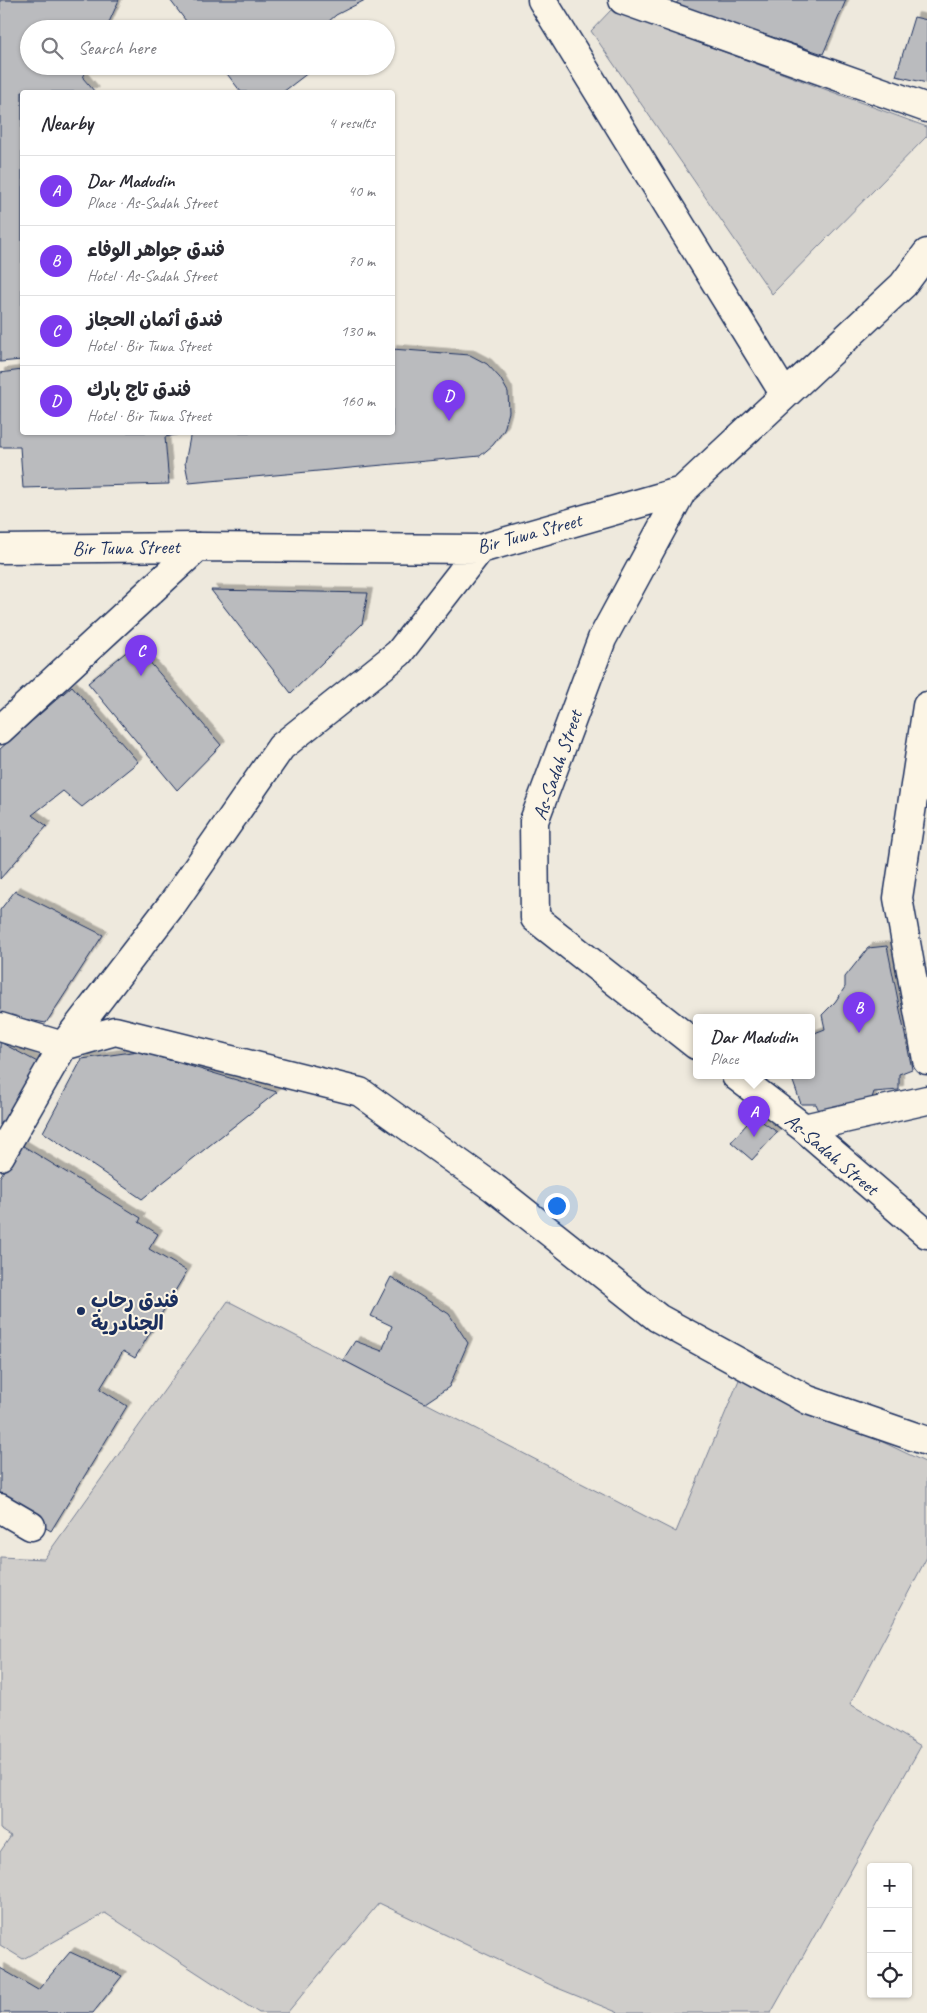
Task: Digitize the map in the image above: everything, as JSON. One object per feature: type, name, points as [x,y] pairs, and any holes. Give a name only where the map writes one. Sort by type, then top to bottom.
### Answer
[{"type":"street","points":[[542,0],[785,395]]},
{"type":"street","points":[[623,0],[927,108]]},
{"type":"street","name":"Bir Tuwa Street","points":[[0,549],[198,546],[480,549],[682,490],[785,395],[915,285],[927,253]]},
{"type":"street","name":"As-Sadah Street","points":[[682,490],[602,639],[534,821],[535,918],[693,1043]]},
{"type":"street","points":[[0,730],[198,546]]},
{"type":"street","points":[[0,1156],[64,1046],[173,903],[281,746],[399,654],[480,549]]},
{"type":"street","points":[[927,711],[898,898],[927,1060]]},
{"type":"street","points":[[0,1027],[64,1046],[115,1031],[360,1092],[494,1188],[658,1318],[808,1400],[927,1441]]},
{"type":"street","name":"As-Sadah Street","points":[[740,1079],[804,1128],[927,1234]]},
{"type":"street","points":[[804,1128],[927,1100]]},
{"type":"street","points":[[0,1508],[31,1526]]},
{"type":"shaded area","points":[[611,10],[927,127],[927,136],[772,294],[591,31]]},
{"type":"shaded area","points":[[228,1301],[676,1532],[741,1375],[927,1463],[927,1557],[850,1704],[921,1746],[771,2013],[619,2013],[555,1987],[379,1903],[287,2013],[259,2013],[105,1913],[23,1959],[0,1945],[0,1852],[11,1836],[0,1829],[0,1557],[44,1559]]},
{"type":"building","points":[[0,0],[119,0],[110,20],[20,20],[20,75],[84,75],[83,78],[93,90],[20,90],[20,360],[0,362]]},
{"type":"building","points":[[170,0],[365,0],[330,20],[185,20]]},
{"type":"building","points":[[679,0],[846,0],[823,54],[675,5]]},
{"type":"building","points":[[914,17],[927,20],[927,83],[896,76]]},
{"type":"building","points":[[228,75],[305,75],[286,90],[239,90]]},
{"type":"building","points":[[395,349],[470,355],[487,364],[500,378],[508,392],[509,412],[504,430],[493,445],[480,456],[189,483],[185,463],[190,435],[395,435]]},
{"type":"building","points":[[20,370],[20,435],[175,435],[165,437],[169,484],[23,488],[20,447],[0,447],[0,373]]},
{"type":"building","points":[[211,590],[368,593],[362,624],[291,693]]},
{"type":"building","points":[[135,645],[221,745],[177,790],[88,683]]},
{"type":"building","points":[[72,686],[138,762],[82,807],[63,791],[32,815],[47,826],[0,879],[0,749]]},
{"type":"building","points":[[15,891],[103,935],[46,1023],[0,1015],[0,910]]},
{"type":"building","points":[[887,946],[912,1069],[899,1074],[899,1090],[874,1092],[871,1101],[820,1113],[816,1104],[801,1104],[792,1079],[815,1079],[815,1033],[825,1029],[822,1015],[835,1002],[845,987],[845,977],[868,948]]},
{"type":"building","points":[[0,1042],[43,1065],[0,1125]]},
{"type":"building","points":[[139,1051],[277,1092],[142,1199],[43,1132],[82,1059]]},
{"type":"building","points":[[754,1116],[777,1132],[752,1160],[731,1142]]},
{"type":"building","name":"فندق رحاب الجنادرية","points":[[20,1144],[141,1218],[139,1222],[158,1234],[149,1249],[187,1271],[135,1358],[123,1351],[100,1389],[127,1406],[51,1531],[0,1501],[0,1177]]},
{"type":"building","points":[[391,1277],[449,1314],[468,1343],[449,1387],[425,1403],[343,1360],[355,1341],[382,1351],[392,1326],[371,1316]]},
{"type":"building","points":[[70,1952],[122,1976],[93,2013],[0,2013],[0,1968],[38,1990]]},
{"type":"place","name":"فندق تاج بارك","points":[[449,421]]},
{"type":"place","name":"فندق أثمان الحجاز","points":[[141,676]]},
{"type":"place","name":"فندق جواهر الوفاء","points":[[859,1033]]},
{"type":"place","name":"Dar Madudin","points":[[754,1137]]},
{"type":"place","name":"فندق رحاب الجنادرية","points":[[81,1311]]}]
